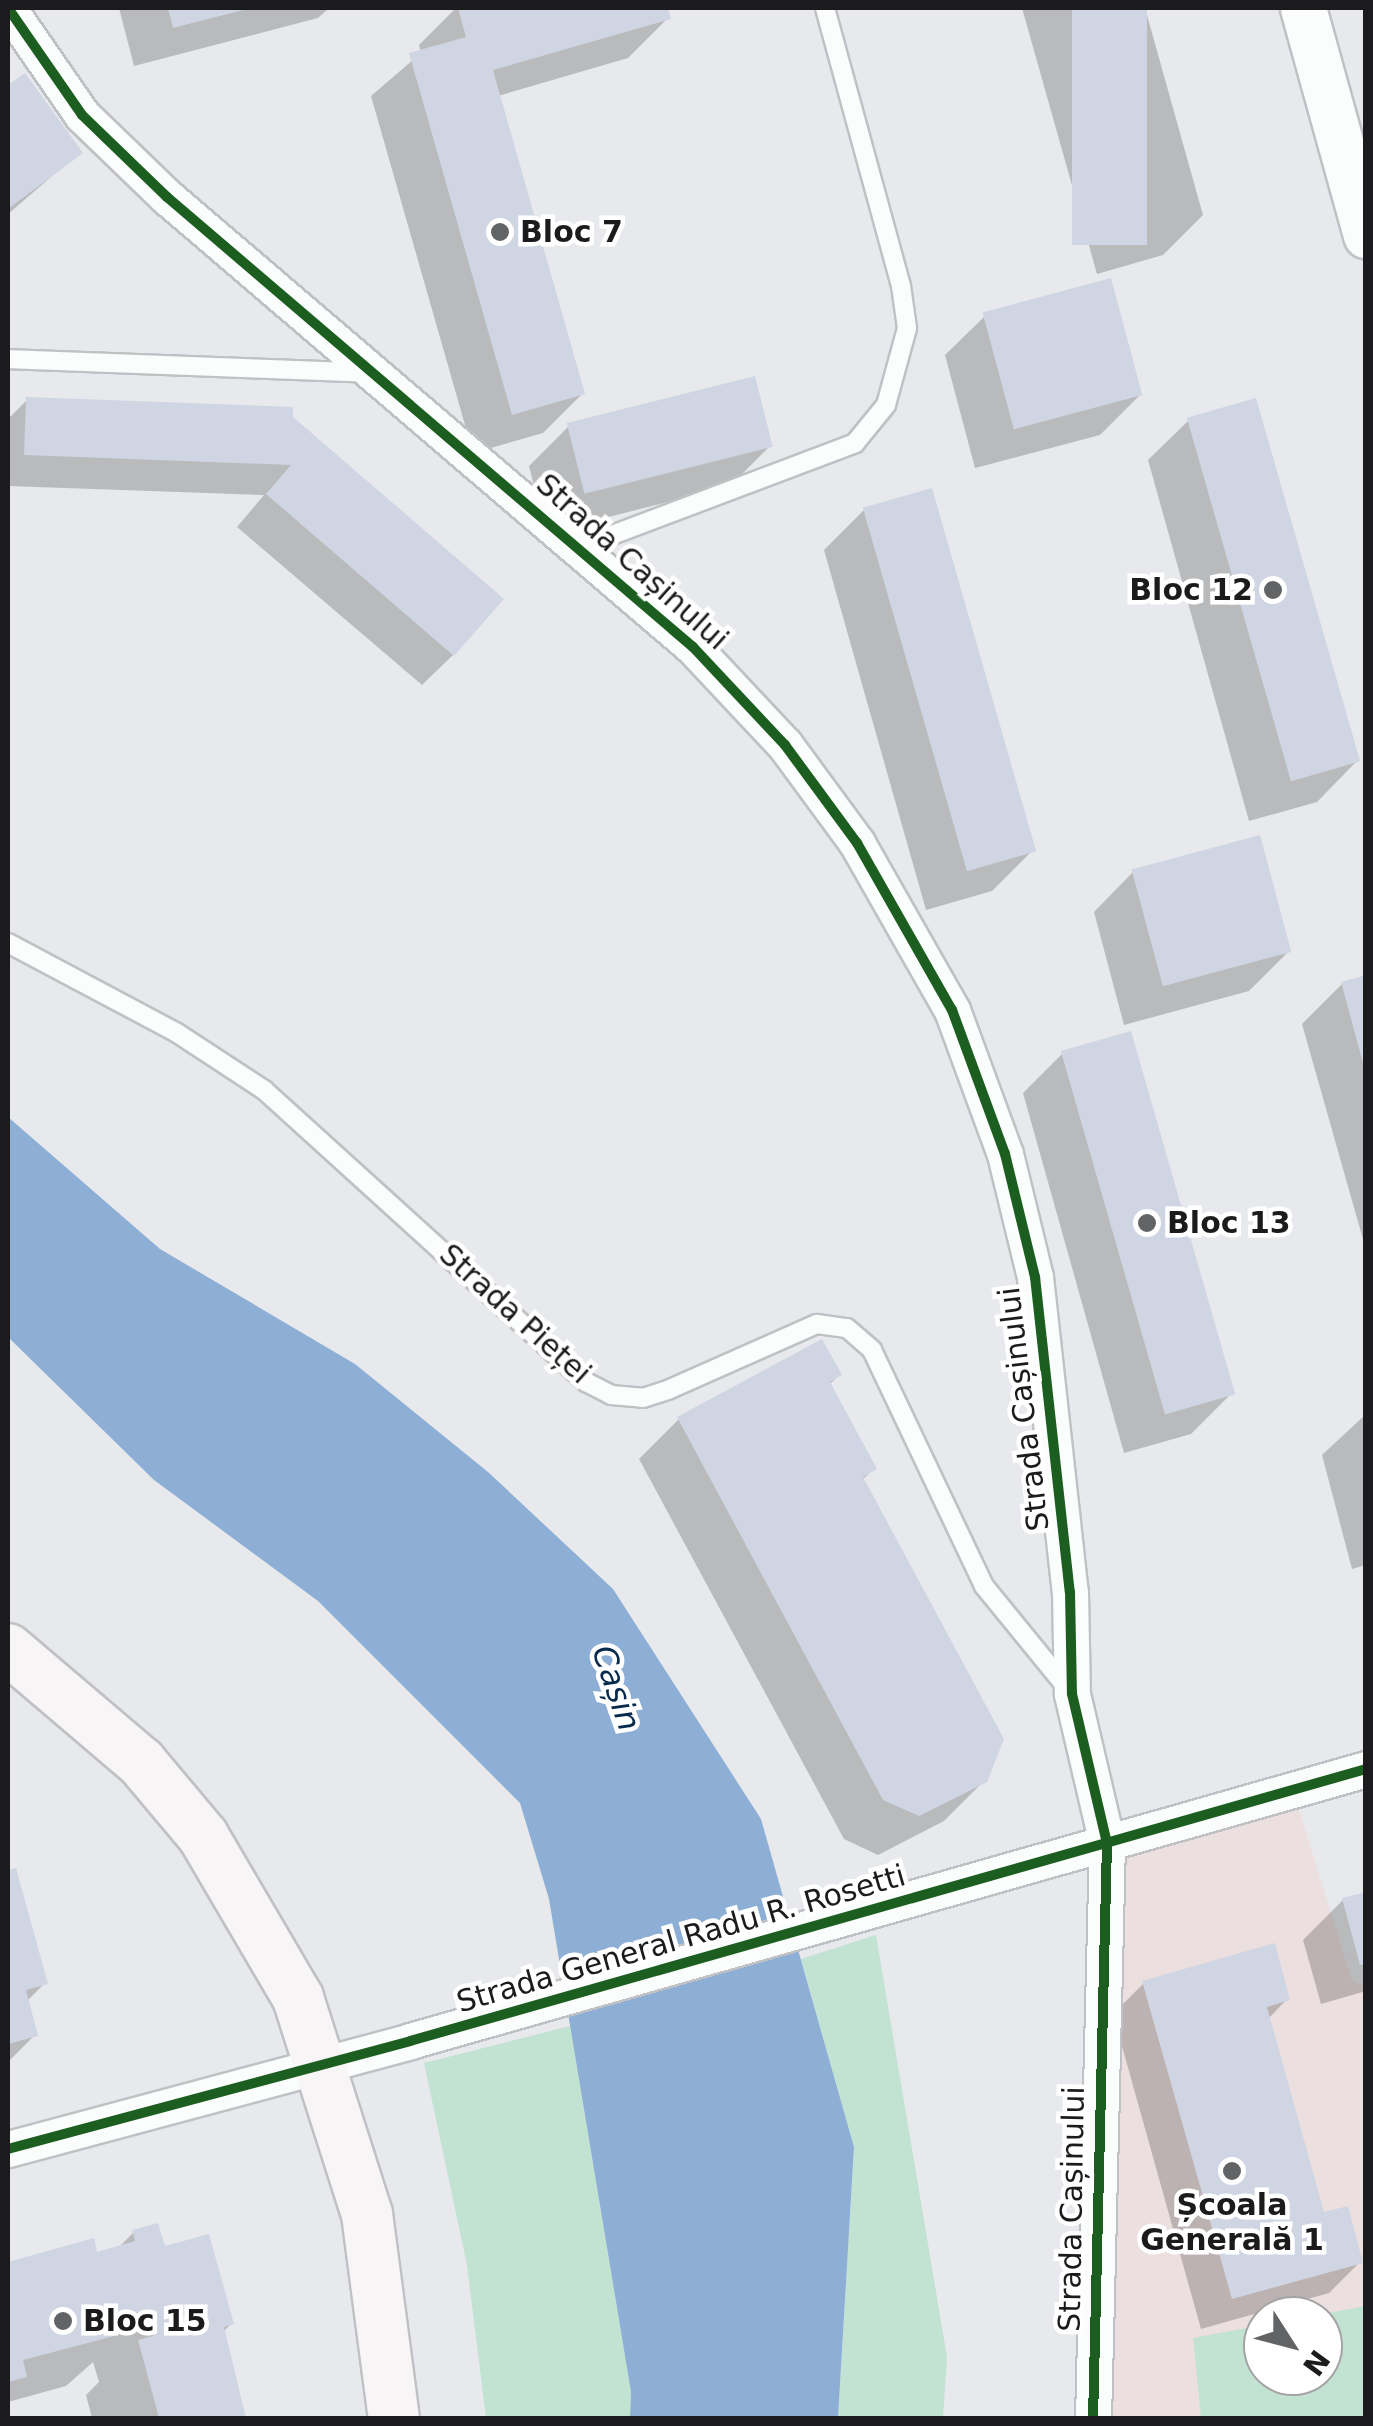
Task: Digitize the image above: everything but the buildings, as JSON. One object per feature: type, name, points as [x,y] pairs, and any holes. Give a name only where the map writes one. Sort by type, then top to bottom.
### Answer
[{"type":"main road","points":[[8,1649],[141,1762],[203,1836],[257,1919],[324,2065],[367,2214],[394,2418]]},
{"type":"street","name":"Strada Cașinului","points":[[8,8],[82,115],[377,373],[583,546],[694,647],[784,745],[857,843],[916,938],[959,1027],[1005,1154],[1035,1277],[1070,1592],[1072,1694],[1108,1843],[1093,2418]]},
{"type":"street","points":[[1303,8],[1366,235]]},
{"type":"street","name":"Strada General Radu R. Rosetti","points":[[8,2149],[324,2065],[1366,1769]]},
{"type":"lane","points":[[583,546],[855,442],[886,406],[907,328],[901,286],[825,8]]},
{"type":"lane","points":[[8,359],[377,373]]},
{"type":"lane","name":"Strada Pieței","points":[[8,943],[176,1034],[264,1090],[586,1382],[611,1395],[643,1398],[670,1389],[779,1335],[817,1324],[848,1328],[872,1350],[984,1586],[1072,1694]]},
{"type":"shaded area","name":"Școala Generală 1","points":[[1293,1790],[1352,1981],[1365,1987],[1365,2418],[1092,2418],[1106,1844]]},
{"type":"green space","points":[[876,1935],[947,2357],[943,2418],[838,2418],[854,2147],[801,1959]]},
{"type":"green space","points":[[570,2026],[631,2392],[630,2418],[486,2418],[467,2265],[424,2063]]},
{"type":"green space","points":[[1365,2306],[1365,2418],[1201,2418],[1193,2338],[1243,2329],[1243,2396],[1343,2396],[1343,2310]]},
{"type":"water","name":"Cașin","points":[[8,1117],[160,1249],[355,1364],[488,1472],[613,1589],[761,1819],[854,2147],[838,2418],[630,2418],[631,2392],[549,1899],[520,1803],[318,1601],[154,1480],[8,1337]]},
{"type":"cycle path","points":[[8,8],[82,115],[167,197],[693,647],[785,745],[857,843],[952,1010],[1005,1154],[1035,1277],[1070,1592],[1072,1694],[1107,1843],[1093,2418]]},
{"type":"cycle path","points":[[8,2149],[410,2041],[1366,1769]]},
{"type":"place","name":"Bloc 7","points":[[500,232]]},
{"type":"place","name":"Bloc 12","points":[[1273,590]]},
{"type":"place","name":"Bloc 13","points":[[1147,1223]]},
{"type":"place","name":"Școala Generală 1","points":[[1232,2171]]},
{"type":"place","name":"Bloc 15","points":[[63,2321]]}]
